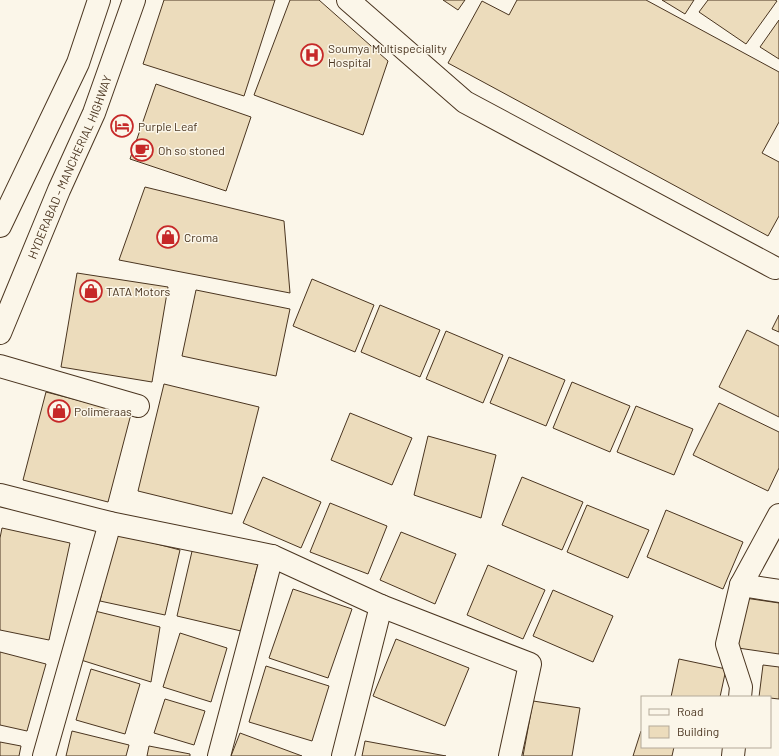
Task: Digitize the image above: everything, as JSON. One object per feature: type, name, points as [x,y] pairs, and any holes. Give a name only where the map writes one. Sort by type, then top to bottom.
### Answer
[{"type":"street","points":[[0,226],[78,63],[99,0]]},
{"type":"street","name":"HYDERABAD - MANCHERIAL HIGHWAY","points":[[0,331],[59,190],[94,113],[134,0]]},
{"type":"street","points":[[358,3],[465,102],[775,268]]},
{"type":"street","points":[[0,366],[138,406]]},
{"type":"street","points":[[0,495],[110,523],[272,556],[381,606],[530,664],[510,756]]},
{"type":"street","points":[[740,696],[741,687],[727,644],[742,585],[779,515]]},
{"type":"street","points":[[44,756],[110,523]]},
{"type":"street","points":[[219,756],[272,556]]},
{"type":"street","points":[[742,585],[779,591]]},
{"type":"street","points":[[343,756],[381,606]]},
{"type":"building","points":[[164,0],[275,0],[244,96],[143,64]]},
{"type":"building","points":[[290,0],[319,0],[388,61],[363,135],[254,95]]},
{"type":"building","points":[[443,0],[465,0],[458,10]]},
{"type":"building","points":[[517,0],[646,0],[779,72],[779,122],[762,153],[779,162],[779,216],[768,236],[448,63],[482,1],[509,15]]},
{"type":"building","points":[[662,0],[694,0],[685,14]]},
{"type":"building","points":[[708,0],[777,1],[746,44],[699,12]]},
{"type":"building","points":[[779,20],[779,59],[760,47]]},
{"type":"building","points":[[156,84],[251,117],[226,191],[130,159]]},
{"type":"building","points":[[145,187],[284,221],[290,293],[119,260]]},
{"type":"building","points":[[77,273],[168,287],[152,382],[61,367]]},
{"type":"building","points":[[312,279],[374,305],[355,352],[293,326]]},
{"type":"building","points":[[196,290],[290,309],[276,376],[182,356]]},
{"type":"building","points":[[380,305],[440,330],[420,377],[361,352]]},
{"type":"building","points":[[779,315],[779,332],[772,329]]},
{"type":"building","points":[[747,330],[779,346],[779,417],[719,387]]},
{"type":"building","points":[[446,331],[503,355],[483,403],[426,379]]},
{"type":"building","points":[[509,357],[565,380],[546,426],[490,403]]},
{"type":"building","points":[[572,382],[630,406],[610,452],[553,428]]},
{"type":"building","points":[[164,384],[259,407],[232,514],[138,491]]},
{"type":"building","points":[[46,392],[131,414],[108,502],[23,480]]},
{"type":"building","points":[[719,403],[779,432],[779,468],[768,491],[693,455]]},
{"type":"building","points":[[636,406],[693,429],[674,475],[617,452]]},
{"type":"building","points":[[350,413],[412,438],[392,485],[331,460]]},
{"type":"building","points":[[428,436],[496,455],[481,518],[414,495]]},
{"type":"building","points":[[263,477],[321,502],[301,548],[243,523]]},
{"type":"building","points":[[522,477],[583,502],[562,550],[502,525]]},
{"type":"building","points":[[330,503],[387,526],[368,574],[310,552]]},
{"type":"building","points":[[587,505],[649,530],[628,578],[567,552]]},
{"type":"building","points":[[666,510],[743,542],[723,589],[647,557]]},
{"type":"building","points":[[2,528],[70,543],[49,640],[0,630],[0,538]]},
{"type":"building","points":[[401,532],[456,554],[435,604],[380,580]]},
{"type":"building","points":[[115,533],[180,550],[165,615],[100,601]]},
{"type":"building","points":[[193,547],[258,564],[241,631],[177,616]]},
{"type":"building","points":[[488,565],[545,590],[523,639],[467,615]]},
{"type":"building","points":[[293,589],[352,609],[328,678],[269,658]]},
{"type":"building","points":[[553,590],[613,616],[593,662],[533,636]]},
{"type":"building","points":[[745,598],[779,603],[779,654],[738,648]]},
{"type":"building","points":[[95,611],[160,627],[151,682],[81,660]]},
{"type":"building","points":[[180,633],[227,648],[211,702],[163,687]]},
{"type":"building","points":[[396,639],[469,668],[445,726],[373,696]]},
{"type":"building","points":[[0,652],[46,664],[27,731],[0,725]]},
{"type":"building","points":[[679,659],[726,669],[720,696],[671,696]]},
{"type":"building","points":[[763,665],[779,667],[779,699],[771,698],[771,696],[759,696]]},
{"type":"building","points":[[266,666],[329,686],[312,741],[249,722]]},
{"type":"building","points":[[91,669],[140,684],[125,734],[76,720]]},
{"type":"building","points":[[165,699],[205,711],[194,745],[154,733]]},
{"type":"building","points":[[533,701],[580,708],[572,756],[523,756]]},
{"type":"building","points":[[72,731],[129,745],[126,756],[66,756]]},
{"type":"building","points":[[641,731],[641,748],[674,748],[672,756],[633,756]]},
{"type":"building","points":[[240,733],[302,756],[231,756]]},
{"type":"building","points":[[365,741],[446,756],[362,756]]},
{"type":"building","points":[[0,742],[21,746],[19,756],[0,756]]},
{"type":"building","points":[[149,746],[190,754],[190,756],[147,756]]},
{"type":"place","name":"Soumya Multispeciality Hospital","points":[[312,55]]},
{"type":"place","name":"Purple Leaf","points":[[122,126]]},
{"type":"place","name":"Oh so stoned","points":[[142,150]]},
{"type":"place","name":"Croma","points":[[168,237]]},
{"type":"place","name":"TATA Motors","points":[[91,291]]},
{"type":"place","name":"Polimeraas","points":[[59,411]]}]
